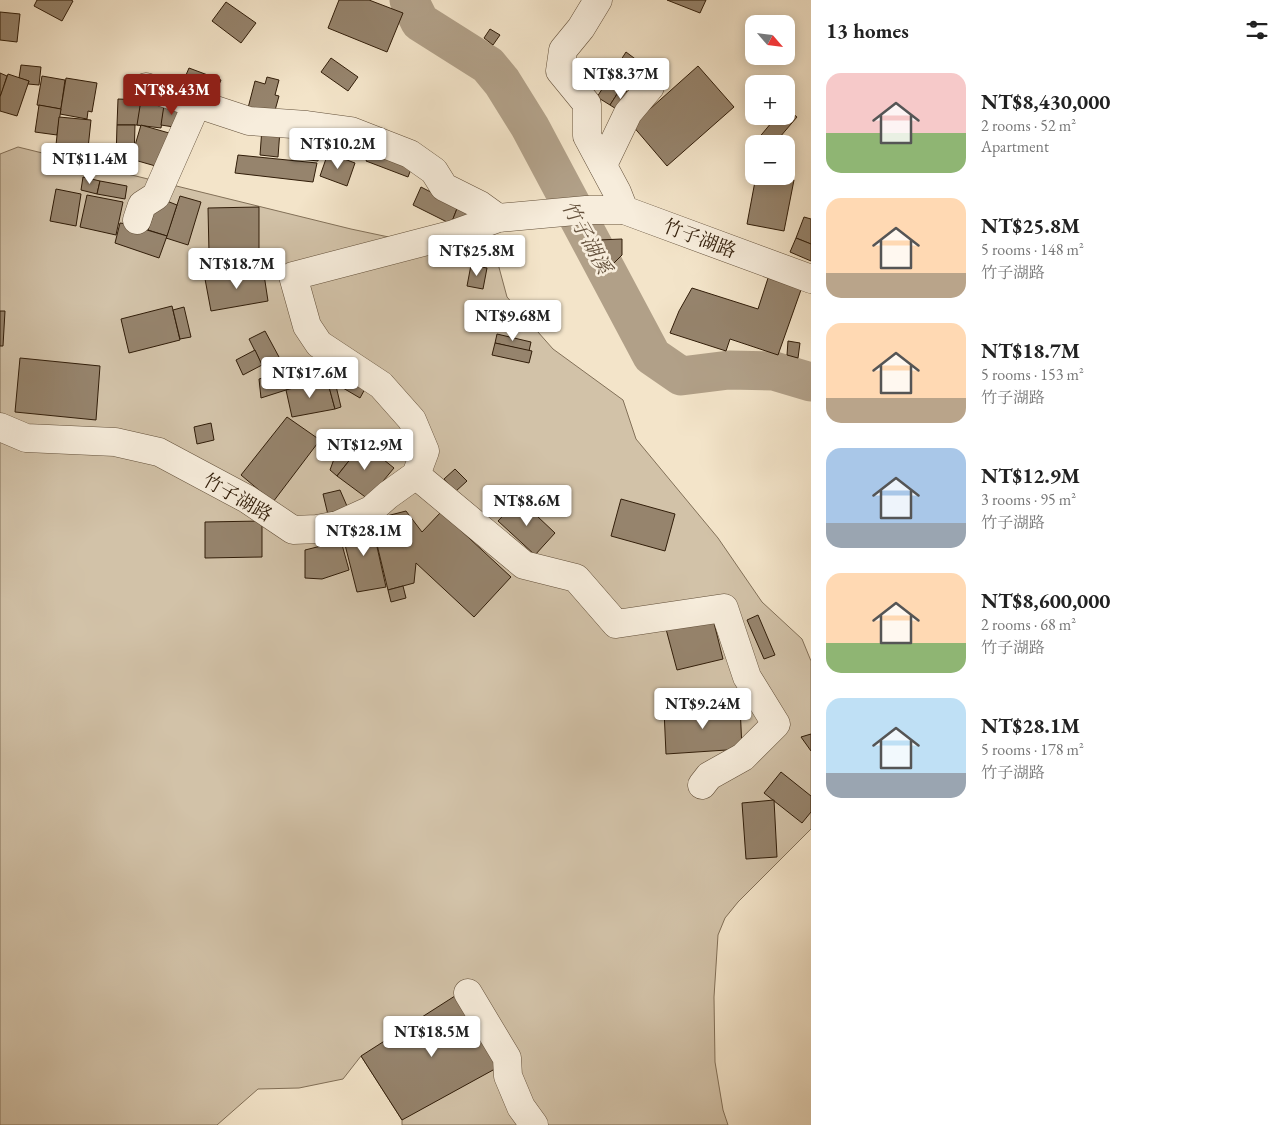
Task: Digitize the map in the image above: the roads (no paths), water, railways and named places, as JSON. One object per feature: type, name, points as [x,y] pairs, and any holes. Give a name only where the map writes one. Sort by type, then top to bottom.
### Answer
[{"type":"street","points":[[598,0],[582,28],[563,50],[560,71],[587,104],[587,136],[617,192],[624,210]]},
{"type":"street","points":[[603,165],[628,113],[650,87]]},
{"type":"street","points":[[146,88],[249,121],[307,125],[350,131],[410,154],[434,171],[444,187],[480,205],[498,218]]},
{"type":"street","points":[[137,220],[142,205],[156,196],[197,103]]},
{"type":"street","name":"竹子湖路","points":[[0,427],[26,438],[115,442],[159,452],[247,499],[293,530],[317,529],[338,525],[371,510],[388,495],[416,476],[425,451],[412,420],[381,385],[319,344],[307,326],[293,276],[454,234],[498,218],[573,211],[624,210],[811,279]]},
{"type":"street","points":[[416,476],[524,566],[576,578],[616,624],[724,608],[747,677],[776,724],[743,756],[709,776],[702,786]]},
{"type":"street","points":[[468,994],[507,1058],[508,1076],[521,1107],[534,1125]]},
{"type":"waterway","name":"竹子湖溪","points":[[409,0],[420,22],[488,65],[502,82],[530,127],[652,356],[681,376],[729,370],[774,371],[811,382]]}]
